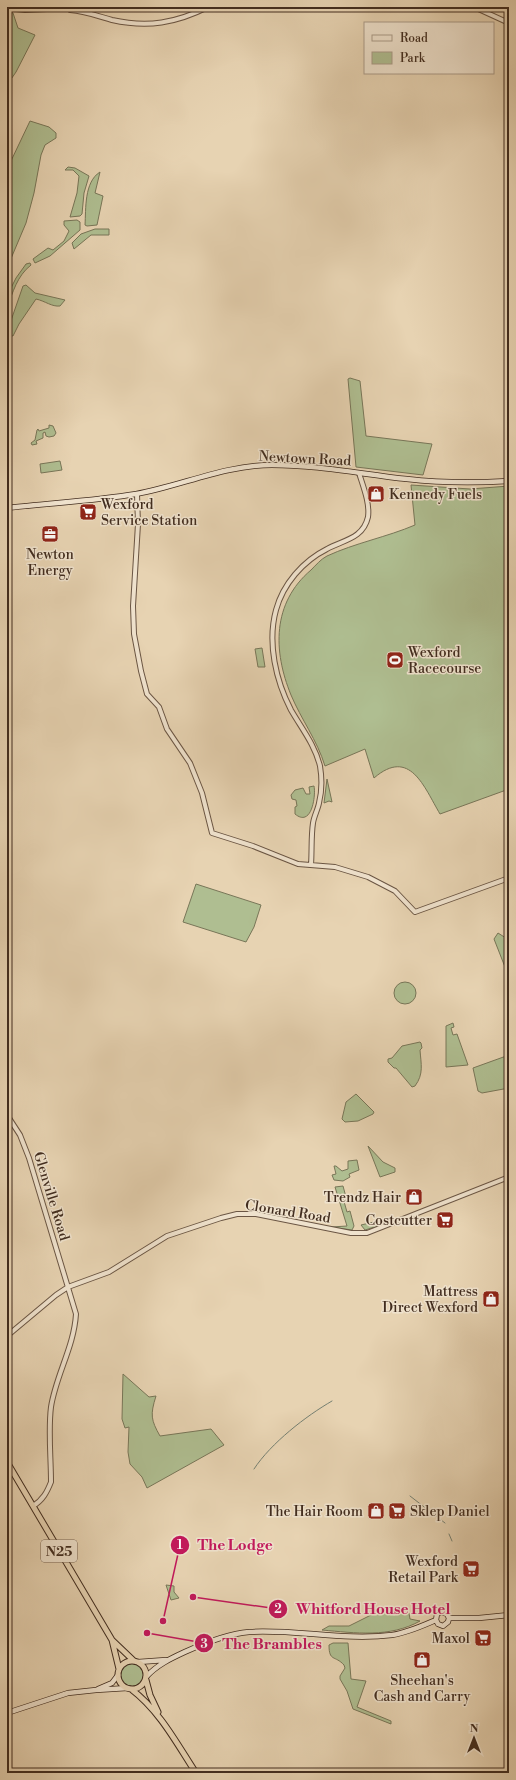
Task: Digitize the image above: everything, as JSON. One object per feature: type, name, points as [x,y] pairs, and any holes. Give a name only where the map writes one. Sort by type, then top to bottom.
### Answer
[{"type":"highway","name":"N25","points":[[7,1462],[112,1640],[119,1669],[118,1676],[121,1684],[143,1698],[162,1720]]},
{"type":"highway","name":"N25","points":[[112,1640],[145,1668],[150,1695],[162,1720],[196,1773]]},
{"type":"highway","points":[[119,1669],[125,1663],[136,1661]]},
{"type":"highway","points":[[130,1689],[140,1687],[146,1679]]},
{"type":"main road","name":"Newtown Road","points":[[7,508],[81,502],[137,494],[234,469],[252,466],[271,465],[320,467],[405,479],[457,483],[509,481]]},
{"type":"main road","points":[[436,1620],[436,1616],[441,1612],[447,1614],[450,1618],[479,1618],[509,1615]]},
{"type":"main road","points":[[436,1620],[438,1624],[443,1626],[450,1618]]},
{"type":"main road","points":[[146,1679],[154,1668],[169,1659],[208,1642],[247,1632],[281,1632],[369,1637],[394,1635],[436,1620]]},
{"type":"main road","points":[[136,1661],[156,1662],[169,1659]]},
{"type":"main road","points":[[96,1690],[112,1683],[118,1676]]},
{"type":"main road","points":[[7,1713],[68,1693],[130,1689]]},
{"type":"street","points":[[7,8],[25,10],[69,8],[70,10],[81,11],[114,20],[154,25],[172,21],[208,7]]},
{"type":"street","points":[[474,7],[509,23]]},
{"type":"street","points":[[311,865],[313,823],[320,803],[322,782],[320,765],[311,742],[286,698],[276,668],[272,638],[273,624],[276,610],[286,586],[305,564],[327,549],[352,539],[360,533],[365,525],[368,508],[359,472]]},
{"type":"street","points":[[137,494],[138,524],[133,606],[134,634],[141,671],[147,694],[159,707],[167,729],[190,763],[202,793],[212,833],[253,846],[298,864],[335,867],[368,877],[395,891],[415,912],[509,878]]},
{"type":"street","name":"Glenville Road","points":[[7,1114],[20,1135],[29,1158],[76,1314],[75,1326],[51,1407],[51,1482],[46,1493],[40,1501],[33,1506]]},
{"type":"street","name":"Clonard Road","points":[[7,1336],[56,1295],[68,1287],[109,1272],[167,1236],[227,1216],[237,1214],[256,1214],[338,1231],[367,1233],[477,1188],[509,1177]]},
{"type":"green space","points":[[7,12],[13,13],[18,28],[35,35],[16,72],[7,85]]},
{"type":"green space","points":[[30,121],[49,127],[56,133],[56,138],[45,145],[41,155],[34,193],[26,223],[7,268],[7,164],[10,163]]},
{"type":"green space","points":[[68,167],[75,168],[89,176],[84,193],[82,214],[80,216],[70,217],[77,193],[79,176],[73,170],[65,170]]},
{"type":"green space","points":[[100,172],[95,193],[103,196],[97,225],[87,226],[85,225],[88,189],[95,176]]},
{"type":"green space","points":[[77,220],[80,222],[80,230],[50,256],[35,263],[33,259],[48,248],[53,250],[64,241],[69,231],[64,225],[64,221]]},
{"type":"green space","points":[[95,229],[109,229],[109,235],[91,235],[74,249],[72,243],[81,234]]},
{"type":"green space","points":[[30,263],[31,265],[22,274],[16,285],[7,308],[7,293],[26,264]]},
{"type":"green space","points":[[26,285],[35,293],[65,300],[60,306],[57,306],[36,299],[19,324],[13,336],[8,335],[7,332],[23,286]]},
{"type":"green space","points":[[350,378],[360,381],[366,436],[432,444],[423,475],[356,467],[348,379]]},
{"type":"green space","points":[[49,425],[53,426],[56,433],[54,436],[46,436],[45,432],[43,433],[43,438],[36,441],[37,444],[32,445],[31,443],[35,440],[37,430],[38,429],[39,431],[49,428]]},
{"type":"green space","points":[[60,461],[62,470],[41,473],[40,464]]},
{"type":"green space","name":"Wexford Racecourse","points":[[411,485],[470,489],[509,486],[509,789],[440,814],[422,783],[414,774],[406,769],[397,767],[387,770],[374,778],[365,749],[325,766],[318,747],[291,695],[281,662],[279,645],[283,612],[289,597],[298,583],[321,560],[338,551],[415,525]]},
{"type":"green space","points":[[262,648],[265,667],[258,667],[255,649]]},
{"type":"green space","points":[[327,779],[332,802],[329,801],[324,803]]},
{"type":"green space","points":[[314,786],[312,809],[309,814],[305,817],[301,817],[295,814],[295,807],[297,806],[296,800],[292,799],[291,795],[295,790],[303,788],[306,794],[310,794],[309,787]]},
{"type":"green space","points":[[196,884],[261,905],[254,927],[246,942],[183,922]]},
{"type":"green space","points":[[498,933],[509,940],[509,961],[506,963],[505,967],[494,939]]},
{"type":"green space","points":[[405,982],[413,985],[416,993],[413,1001],[405,1004],[397,1001],[394,993],[397,985]]},
{"type":"green space","points":[[453,1023],[454,1027],[451,1028],[453,1035],[457,1034],[468,1065],[446,1067],[446,1026]]},
{"type":"green space","points":[[420,1042],[422,1048],[420,1050],[421,1073],[418,1082],[412,1087],[396,1068],[388,1062],[388,1059],[392,1058],[402,1046]]},
{"type":"green space","points":[[509,1055],[509,1088],[482,1093],[478,1091],[473,1068]]},
{"type":"green space","points":[[356,1094],[374,1112],[373,1114],[358,1121],[345,1122],[342,1119],[346,1102]]},
{"type":"green space","points":[[368,1146],[383,1162],[395,1168],[395,1172],[380,1177]]},
{"type":"green space","points":[[357,1160],[359,1170],[349,1174],[350,1177],[343,1181],[334,1180],[332,1175],[336,1174],[334,1166],[342,1171],[348,1169],[348,1161]]},
{"type":"green space","points":[[343,1186],[346,1197],[343,1198],[347,1212],[350,1211],[354,1226],[352,1230],[331,1227],[347,1226],[335,1187]]},
{"type":"green space","points":[[378,1221],[381,1225],[365,1230],[361,1225]]},
{"type":"green space","points":[[123,1374],[149,1397],[156,1396],[152,1417],[160,1436],[211,1429],[224,1445],[147,1488],[142,1477],[130,1464],[128,1452],[129,1427],[125,1428],[122,1419]]},
{"type":"green space","points":[[166,1585],[174,1586],[174,1592],[179,1598],[171,1600]]},
{"type":"green space","points":[[390,1610],[406,1613],[407,1611],[410,1619],[420,1621],[397,1630],[385,1632],[360,1633],[322,1630],[329,1626],[349,1626],[373,1614],[380,1613],[380,1611],[390,1612]]},
{"type":"green space","points":[[333,1643],[348,1643],[351,1679],[366,1681],[357,1707],[391,1721],[391,1724],[353,1709],[347,1691],[340,1679],[340,1676],[345,1668],[344,1665],[333,1658],[330,1654],[329,1645]]},
{"type":"green space","points":[[132,1663],[137,1664],[143,1670],[143,1680],[137,1686],[132,1687],[127,1686],[121,1680],[120,1675],[121,1670],[127,1664]]},
{"type":"waterway","points":[[254,1469],[261,1459],[279,1440],[311,1414],[332,1401]]},
{"type":"waterway","points":[[410,1496],[445,1523]]},
{"type":"waterway","points":[[449,1534],[452,1541]]},
{"type":"place","name":"Kennedy Fuels","points":[[376,494]]},
{"type":"place","name":"Wexford Service Station","points":[[88,512]]},
{"type":"place","name":"Newton Energy","points":[[50,534]]},
{"type":"place","name":"Wexford Racecourse","points":[[395,660]]},
{"type":"place","name":"Trendz Hair","points":[[414,1197]]},
{"type":"place","name":"Costcutter","points":[[445,1220]]},
{"type":"place","name":"Mattress Direct Wexford","points":[[491,1299]]},
{"type":"place","name":"The Hair Room","points":[[376,1511]]},
{"type":"place","name":"Sklep Daniel","points":[[397,1511]]},
{"type":"place","name":"Wexford Retail Park","points":[[471,1569]]},
{"type":"place","name":"Whitford House Hotel","points":[[193,1597]]},
{"type":"place","name":"The Lodge","points":[[163,1621]]},
{"type":"place","name":"The Brambles","points":[[147,1633]]},
{"type":"place","name":"Maxol","points":[[483,1638]]},
{"type":"place","name":"Sheehan's Cash and Carry","points":[[422,1660]]}]
